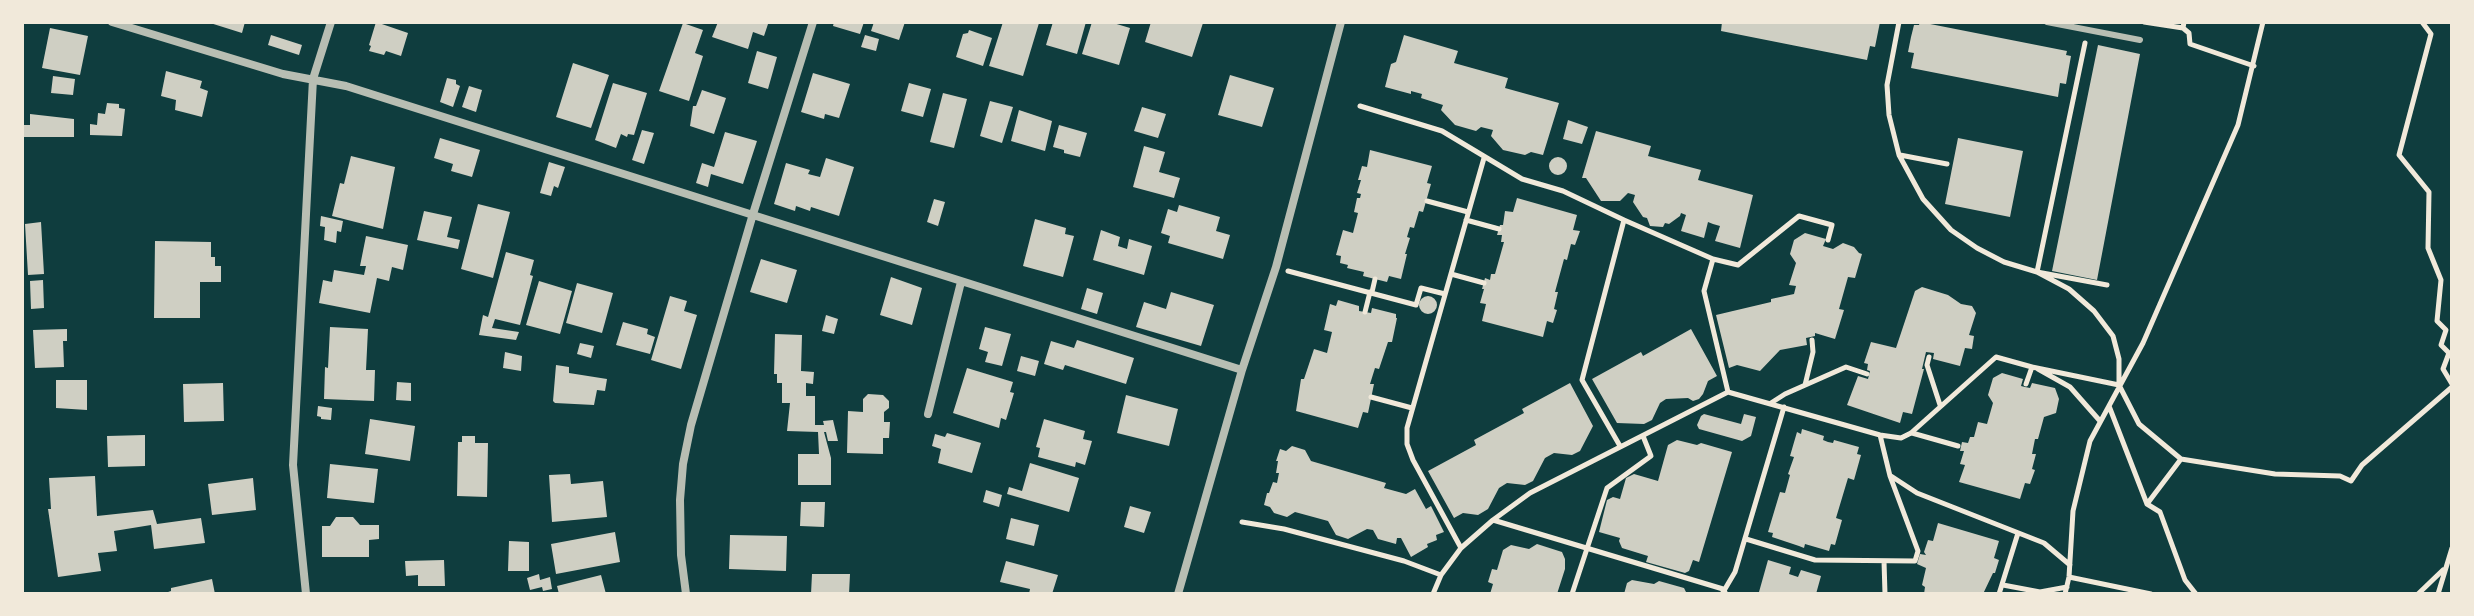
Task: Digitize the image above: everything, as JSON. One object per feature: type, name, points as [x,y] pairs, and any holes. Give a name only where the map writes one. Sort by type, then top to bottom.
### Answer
[{"type":"street","points":[[112,22],[283,74],[346,86],[1242,370]]},
{"type":"street","points":[[306,594],[293,465],[313,79],[331,22]]},
{"type":"street","points":[[686,594],[680,541],[680,500],[691,425],[813,22]]},
{"type":"street","points":[[1178,594],[1242,370],[1276,267],[1341,22]]},
{"type":"street","points":[[928,414],[961,282]]},
{"type":"lane","points":[[2047,22],[2140,40]]},
{"type":"path","points":[[1899,22],[1887,85],[1889,115],[1899,155],[1923,199],[1951,230],[2004,262],[2037,272],[2107,285]]},
{"type":"path","points":[[2144,22],[2183,25],[2189,33],[2190,44],[2254,66]]},
{"type":"path","points":[[2065,594],[2073,511],[2090,441],[2143,343],[2238,125],[2263,22]]},
{"type":"path","points":[[2037,272],[2069,289],[2094,311],[2113,336],[2119,359],[2119,385],[2139,424],[2181,459],[2275,474],[2340,476],[2351,481],[2362,465],[2452,385],[2443,369],[2449,353],[2441,345],[2446,330],[2437,321],[2441,280],[2428,248],[2429,192],[2399,155],[2431,34],[2422,22]]},
{"type":"path","points":[[2037,272],[2087,30]]},
{"type":"path","points":[[1360,106],[1442,131],[1522,179],[1563,191],[1713,259],[1738,265],[1799,216],[1832,225],[1828,240]]},
{"type":"path","points":[[1899,155],[1947,164]]},
{"type":"path","points":[[1461,548],[1413,460],[1407,444],[1407,428],[1484,158]]},
{"type":"path","points":[[1427,201],[1468,212]]},
{"type":"path","points":[[1466,220],[1499,229]]},
{"type":"path","points":[[1620,446],[1582,380],[1624,220]]},
{"type":"path","points":[[1713,259],[1704,291],[1728,392]]},
{"type":"path","points":[[1276,267],[1416,305],[1421,288],[1445,294]]},
{"type":"path","points":[[1451,274],[1484,283]]},
{"type":"path","points":[[1365,312],[1375,279]]},
{"type":"path","points":[[1805,385],[1813,352],[1812,340]]},
{"type":"path","points":[[1929,357],[1927,365],[1940,405]]},
{"type":"path","points":[[1433,594],[1441,575],[1461,548],[1530,493],[1728,392],[1880,435],[1901,438],[1911,433],[1996,357],[2119,385]]},
{"type":"path","points":[[1771,403],[1846,367],[1867,374]]},
{"type":"path","points":[[2026,384],[2032,367]]},
{"type":"path","points":[[2032,367],[2070,387],[2100,422]]},
{"type":"path","points":[[1371,397],[1412,408]]},
{"type":"path","points":[[2109,405],[2147,504],[2160,512],[2185,580],[2196,594]]},
{"type":"path","points":[[1493,520],[1724,592],[1735,572],[1746,539],[1784,407]]},
{"type":"path","points":[[1911,433],[1958,446]]},
{"type":"path","points":[[1746,539],[1815,560],[1915,561],[1918,551],[1890,476],[1880,435]]},
{"type":"path","points":[[1572,594],[1607,488],[1651,456],[1643,436]]},
{"type":"path","points":[[2147,504],[2181,459]]},
{"type":"path","points":[[1890,476],[1917,493],[2044,543],[2070,565]]},
{"type":"path","points":[[1242,522],[1284,529],[1404,561],[1441,575]]},
{"type":"path","points":[[1999,594],[2018,533]]},
{"type":"path","points":[[2438,594],[2452,548]]},
{"type":"path","points":[[1884,561],[1885,594]]},
{"type":"path","points":[[2418,594],[2446,567]]},
{"type":"path","points":[[2069,577],[2151,594]]},
{"type":"path","points":[[2104,584],[2109,594]]},
{"type":"path","points":[[2003,585],[2040,592],[2067,587]]},
{"type":"building","points":[[207,22],[245,22],[242,33]]},
{"type":"building","points":[[376,22],[408,33],[401,56],[386,51],[384,55],[369,51]]},
{"type":"building","points":[[718,22],[768,24],[764,36],[753,32],[748,49],[712,37]]},
{"type":"building","points":[[834,22],[864,22],[860,34],[833,26]]},
{"type":"building","points":[[874,22],[905,22],[899,40],[871,31]]},
{"type":"building","points":[[1003,22],[1039,23],[1023,76],[989,66]]},
{"type":"building","points":[[1053,22],[1086,22],[1077,54],[1046,45]]},
{"type":"building","points":[[1092,22],[1110,22],[1130,28],[1119,65],[1082,54]]},
{"type":"building","points":[[1151,22],[1203,23],[1192,57],[1145,42]]},
{"type":"building","points":[[1722,22],[1880,22],[1875,47],[1870,46],[1867,60],[1721,31]]},
{"type":"building","points":[[1920,22],[2067,51],[2066,55],[2071,56],[2066,84],[2060,83],[2058,97],[1911,68],[1914,53],[1908,52],[1914,25]]},
{"type":"building","points":[[683,23],[703,30],[695,53],[703,56],[689,101],[659,91]]},
{"type":"building","points":[[50,28],[88,36],[80,75],[42,68]]},
{"type":"building","points":[[969,30],[992,38],[983,66],[956,57],[963,34]]},
{"type":"building","points":[[271,35],[302,45],[299,55],[268,45]]},
{"type":"building","points":[[865,35],[879,39],[876,51],[861,47]]},
{"type":"building","points":[[1404,35],[1458,51],[1454,63],[1508,78],[1505,88],[1559,103],[1543,155],[1503,150],[1491,136],[1493,130],[1481,127],[1476,131],[1455,125],[1441,110],[1443,105],[1421,98],[1422,94],[1385,87]]},
{"type":"building","points":[[2098,45],[2140,54],[2097,280],[2052,271]]},
{"type":"building","points":[[757,51],[777,57],[768,89],[748,83]]},
{"type":"building","points":[[573,63],[609,75],[591,128],[556,117]]},
{"type":"building","points":[[166,71],[202,81],[200,88],[208,91],[202,117],[175,110],[176,100],[161,96]]},
{"type":"building","points":[[813,73],[850,84],[839,118],[825,114],[824,119],[801,112]]},
{"type":"building","points":[[1230,75],[1274,88],[1262,127],[1218,115]]},
{"type":"building","points":[[53,76],[75,79],[73,95],[51,93]]},
{"type":"building","points":[[447,78],[456,80],[460,86],[453,107],[440,102]]},
{"type":"building","points":[[613,83],[647,93],[634,135],[628,134],[627,137],[621,134],[616,148],[595,140]]},
{"type":"building","points":[[909,83],[931,89],[923,117],[901,111]]},
{"type":"building","points":[[469,86],[482,90],[476,112],[462,107]]},
{"type":"building","points":[[702,90],[726,98],[714,134],[690,126],[693,106],[696,106]]},
{"type":"building","points":[[943,93],[967,99],[954,148],[930,142]]},
{"type":"building","points":[[990,101],[1013,107],[1002,143],[980,136]]},
{"type":"building","points":[[107,103],[119,104],[119,108],[125,109],[122,136],[90,135],[90,124],[97,125],[98,113],[105,114]]},
{"type":"building","points":[[1142,107],[1166,114],[1158,138],[1134,131]]},
{"type":"building","points":[[1019,110],[1052,121],[1045,151],[1011,141]]},
{"type":"building","points":[[30,114],[74,119],[74,137],[22,137],[22,125],[30,125]]},
{"type":"building","points":[[1568,120],[1588,127],[1582,144],[1563,139]]},
{"type":"building","points":[[1059,125],[1087,133],[1080,157],[1053,147]]},
{"type":"building","points":[[642,130],[654,133],[644,164],[632,160]]},
{"type":"building","points":[[1596,131],[1651,146],[1648,156],[1701,170],[1698,180],[1753,195],[1740,248],[1715,241],[1720,226],[1708,222],[1704,238],[1681,231],[1686,215],[1681,213],[1663,227],[1650,226],[1633,202],[1635,195],[1628,193],[1620,201],[1601,201],[1586,178],[1582,178]]},
{"type":"building","points":[[725,132],[757,141],[743,184],[711,174],[708,187],[696,183],[702,163],[714,167]]},
{"type":"building","points":[[440,138],[480,150],[472,177],[451,171],[453,164],[434,158]]},
{"type":"building","points":[[1958,138],[2023,151],[2010,217],[1945,204]]},
{"type":"building","points":[[1144,146],[1165,152],[1159,172],[1180,178],[1174,198],[1133,187]]},
{"type":"building","points":[[1370,150],[1432,166],[1427,183],[1431,184],[1423,212],[1419,211],[1414,228],[1410,227],[1407,237],[1410,238],[1401,279],[1389,276],[1387,282],[1347,268],[1348,265],[1340,263],[1341,256],[1336,255],[1343,230],[1353,233],[1358,213],[1354,212],[1361,194],[1357,193],[1361,180],[1358,180],[1362,166],[1367,167]]},
{"type":"building","points":[[351,156],[395,167],[383,229],[332,216]]},
{"type":"building","points":[[1558,157],[1567,166],[1558,175],[1549,166]]},
{"type":"building","points":[[826,158],[854,167],[839,216],[811,207],[810,211],[796,206],[795,211],[774,204],[786,163],[810,170],[808,174],[820,177]]},
{"type":"building","points":[[549,162],[565,167],[558,188],[554,186],[551,196],[540,193]]},
{"type":"building","points":[[1517,198],[1577,215],[1573,230],[1580,231],[1575,245],[1571,244],[1567,260],[1564,259],[1555,292],[1558,292],[1554,309],[1557,310],[1553,323],[1547,321],[1543,337],[1482,321],[1486,304],[1480,303],[1485,278],[1490,280],[1491,274],[1495,274],[1504,242],[1501,242],[1502,235],[1497,235],[1500,225],[1503,225],[1505,211],[1513,212]]},
{"type":"building","points":[[934,199],[945,202],[938,226],[927,222]]},
{"type":"building","points":[[478,204],[510,212],[493,278],[461,269]]},
{"type":"building","points":[[1179,205],[1220,217],[1216,231],[1230,235],[1223,259],[1168,243],[1170,236],[1161,233],[1168,209],[1177,212]]},
{"type":"building","points":[[424,211],[452,217],[447,237],[460,240],[458,249],[417,240]]},
{"type":"building","points":[[321,216],[343,221],[341,232],[337,231],[336,243],[324,240],[325,227],[320,226]]},
{"type":"building","points":[[1035,219],[1066,228],[1065,234],[1074,236],[1063,277],[1023,266]]},
{"type":"building","points":[[41,222],[44,274],[28,275],[25,224]]},
{"type":"building","points":[[1101,230],[1120,237],[1118,246],[1127,249],[1129,239],[1152,246],[1144,275],[1093,260]]},
{"type":"building","points":[[1805,233],[1826,239],[1823,246],[1833,249],[1843,243],[1862,254],[1855,278],[1848,277],[1839,309],[1844,310],[1835,339],[1815,333],[1815,336],[1806,338],[1807,345],[1780,350],[1760,371],[1737,365],[1729,368],[1716,315],[1794,294],[1796,286],[1789,285],[1796,263],[1790,254],[1794,240]]},
{"type":"building","points":[[366,236],[408,245],[403,270],[392,267],[389,281],[377,278],[370,313],[319,303],[323,280],[332,282],[334,270],[364,275],[366,266],[360,266]]},
{"type":"building","points":[[155,241],[211,242],[211,257],[215,257],[215,266],[221,266],[221,282],[200,282],[200,318],[154,318]]},
{"type":"building","points":[[506,252],[534,260],[520,325],[495,319],[492,328],[519,332],[516,340],[479,335],[483,315],[488,317]]},
{"type":"building","points":[[761,259],[797,270],[787,303],[750,292]]},
{"type":"building","points":[[891,277],[922,288],[912,325],[880,315]]},
{"type":"building","points":[[43,280],[44,308],[31,309],[30,281]]},
{"type":"building","points":[[539,281],[572,291],[560,334],[526,325]]},
{"type":"building","points":[[577,283],[613,293],[602,333],[566,323]]},
{"type":"building","points":[[1922,287],[1972,306],[1976,313],[1969,335],[1974,336],[1972,349],[1965,348],[1960,366],[1933,359],[1934,353],[1926,352],[1912,414],[1903,412],[1900,423],[1847,405],[1858,376],[1868,379],[1870,371],[1867,370],[1868,364],[1864,363],[1871,342],[1896,348],[1915,291]]},
{"type":"building","points":[[1087,288],[1103,293],[1097,314],[1081,309]]},
{"type":"building","points":[[1171,292],[1214,305],[1201,346],[1136,327],[1144,302],[1166,309]]},
{"type":"building","points":[[670,296],[687,301],[684,311],[697,315],[681,369],[651,360]]},
{"type":"building","points":[[1428,296],[1437,305],[1428,314],[1419,305]]},
{"type":"building","points":[[1338,300],[1359,306],[1359,311],[1371,313],[1372,308],[1396,314],[1397,318],[1392,342],[1388,342],[1370,384],[1374,384],[1368,413],[1363,412],[1358,428],[1296,411],[1301,379],[1304,379],[1314,349],[1327,353],[1332,332],[1324,330],[1330,304],[1336,306]]},
{"type":"building","points":[[826,315],[838,319],[834,334],[822,331]]},
{"type":"building","points":[[623,322],[648,329],[647,334],[655,337],[650,354],[616,345]]},
{"type":"building","points":[[330,327],[368,329],[366,370],[375,370],[374,401],[324,399]]},
{"type":"building","points":[[985,327],[1011,334],[1002,366],[985,362],[988,352],[979,349]]},
{"type":"building","points":[[67,329],[67,341],[63,341],[64,367],[35,368],[33,330]]},
{"type":"building","points":[[1691,329],[1717,376],[1708,381],[1703,394],[1693,401],[1688,398],[1666,399],[1660,403],[1652,420],[1644,424],[1617,423],[1592,379],[1641,352],[1643,356]]},
{"type":"building","points":[[775,334],[802,335],[801,371],[814,372],[813,384],[806,383],[806,396],[815,396],[815,425],[824,425],[823,421],[833,420],[838,441],[828,441],[824,432],[831,458],[831,485],[798,485],[798,454],[819,454],[818,432],[787,431],[790,403],[782,403],[782,383],[777,383],[777,374],[774,374]]},
{"type":"building","points":[[1077,340],[1134,358],[1126,384],[1065,365],[1063,370],[1044,364],[1051,341],[1074,348]]},
{"type":"building","points":[[580,343],[594,346],[591,358],[577,354]]},
{"type":"building","points":[[505,352],[522,356],[521,371],[503,368]]},
{"type":"building","points":[[1021,356],[1039,361],[1035,376],[1017,371]]},
{"type":"building","points":[[556,365],[569,367],[569,373],[607,379],[605,391],[597,390],[594,405],[555,403]]},
{"type":"building","points":[[967,368],[1013,382],[1010,392],[1014,393],[1006,420],[1001,418],[999,428],[953,413]]},
{"type":"building","points":[[2002,373],[2023,379],[2021,386],[2030,388],[2032,383],[2055,388],[2059,399],[2056,413],[2044,417],[2038,439],[2035,439],[2032,454],[2036,454],[2032,469],[2035,470],[2030,484],[2025,483],[2020,499],[1959,482],[1965,465],[1960,464],[1964,451],[1960,451],[1962,442],[1968,443],[1970,437],[1974,437],[1978,422],[1987,424],[1993,403],[1988,395],[1993,378]]},
{"type":"building","points":[[56,380],[87,380],[87,410],[56,408]]},
{"type":"building","points":[[397,382],[411,383],[411,401],[396,400]]},
{"type":"building","points":[[223,383],[224,421],[184,422],[183,384]]},
{"type":"building","points":[[1570,383],[1593,426],[1580,451],[1572,455],[1554,453],[1545,458],[1533,481],[1525,485],[1507,483],[1499,488],[1488,509],[1478,515],[1463,513],[1454,518],[1428,471],[1476,445],[1474,440],[1524,413],[1522,409]]},
{"type":"building","points":[[868,394],[883,395],[889,401],[884,422],[890,422],[889,438],[883,438],[883,454],[847,453],[848,411],[863,412],[863,399]]},
{"type":"building","points":[[1126,395],[1178,409],[1169,446],[1117,433]]},
{"type":"building","points":[[318,406],[332,408],[331,420],[317,416]]},
{"type":"building","points":[[1704,414],[1741,424],[1744,414],[1756,417],[1751,436],[1742,441],[1699,429],[1697,425]]},
{"type":"building","points":[[370,419],[415,426],[410,461],[365,454]]},
{"type":"building","points":[[1044,419],[1085,431],[1083,439],[1092,441],[1085,465],[1076,462],[1075,467],[1038,457],[1040,448],[1036,447]]},
{"type":"building","points":[[1802,429],[1824,436],[1823,440],[1828,442],[1833,443],[1834,440],[1859,447],[1857,454],[1861,455],[1854,480],[1848,478],[1836,518],[1842,520],[1835,545],[1831,544],[1829,551],[1805,544],[1804,548],[1772,537],[1773,533],[1768,532],[1780,492],[1785,493],[1794,457],[1790,456],[1797,432],[1801,434]]},
{"type":"building","points":[[947,433],[981,443],[972,473],[938,463],[941,449],[932,446],[935,434],[945,437]]},
{"type":"building","points":[[145,435],[145,466],[108,467],[107,436]]},
{"type":"building","points":[[462,436],[475,436],[475,443],[488,443],[487,497],[457,496],[458,442],[462,442]]},
{"type":"building","points":[[1677,440],[1732,452],[1699,562],[1693,560],[1685,573],[1646,562],[1648,556],[1622,548],[1620,538],[1599,532],[1607,500],[1613,497],[1620,499],[1626,478],[1634,474],[1658,481],[1668,445]]},
{"type":"building","points":[[1292,446],[1305,450],[1311,461],[1386,483],[1384,488],[1406,494],[1415,489],[1426,509],[1431,506],[1444,532],[1436,535],[1437,540],[1411,557],[1401,538],[1397,538],[1396,544],[1378,539],[1373,530],[1367,529],[1348,539],[1336,535],[1328,521],[1295,512],[1287,517],[1274,513],[1264,505],[1267,493],[1273,482],[1277,483],[1279,473],[1276,473],[1276,461],[1280,449],[1286,451]]},
{"type":"building","points":[[1030,463],[1079,478],[1069,512],[1007,494],[1009,487],[1022,491]]},
{"type":"building","points":[[330,464],[378,469],[374,503],[327,498]]},
{"type":"building","points":[[570,474],[571,484],[603,481],[607,517],[552,522],[549,475]]},
{"type":"building","points":[[95,476],[97,516],[153,510],[157,524],[201,518],[205,543],[154,549],[151,525],[114,531],[117,551],[98,553],[101,571],[58,577],[48,509],[51,509],[49,478]]},
{"type":"building","points":[[253,478],[256,510],[212,515],[208,484]]},
{"type":"building","points":[[986,490],[1002,495],[999,507],[983,502]]},
{"type":"building","points":[[801,502],[825,502],[824,527],[800,526]]},
{"type":"building","points":[[1130,506],[1151,512],[1144,533],[1124,527]]},
{"type":"building","points":[[336,517],[353,517],[360,525],[379,525],[379,539],[369,540],[369,557],[322,557],[322,526],[330,526]]},
{"type":"building","points":[[1011,518],[1039,525],[1034,546],[1006,539]]},
{"type":"building","points":[[1938,523],[1999,541],[1994,558],[1999,560],[1983,594],[1924,594],[1925,587],[1922,585],[1926,568],[1917,564],[1920,554],[1926,555],[1928,540],[1933,541]]},
{"type":"building","points":[[615,532],[620,562],[556,574],[551,544]]},
{"type":"building","points":[[730,535],[787,536],[786,571],[729,569]]},
{"type":"building","points":[[509,541],[529,542],[529,571],[508,571]]},
{"type":"building","points":[[1537,544],[1562,552],[1565,559],[1557,594],[1490,594],[1493,584],[1488,582],[1492,569],[1497,570],[1503,550],[1511,545],[1529,549]]},
{"type":"building","points":[[444,560],[445,586],[418,586],[418,575],[406,576],[405,561]]},
{"type":"building","points":[[1768,560],[1791,567],[1789,574],[1798,577],[1801,570],[1821,576],[1816,594],[1759,592]]},
{"type":"building","points":[[1006,561],[1058,575],[1052,594],[1029,594],[1030,589],[1000,582]]},
{"type":"building","points":[[539,574],[540,580],[550,577],[552,589],[543,591],[542,587],[530,590],[527,578]]},
{"type":"building","points":[[812,574],[850,574],[849,594],[811,594]]},
{"type":"building","points":[[601,575],[606,594],[559,594],[557,586]]},
{"type":"building","points":[[212,579],[215,594],[162,594],[171,591],[171,588]]},
{"type":"building","points":[[1632,580],[1654,584],[1659,581],[1684,588],[1687,594],[1624,594],[1627,583]]}]
